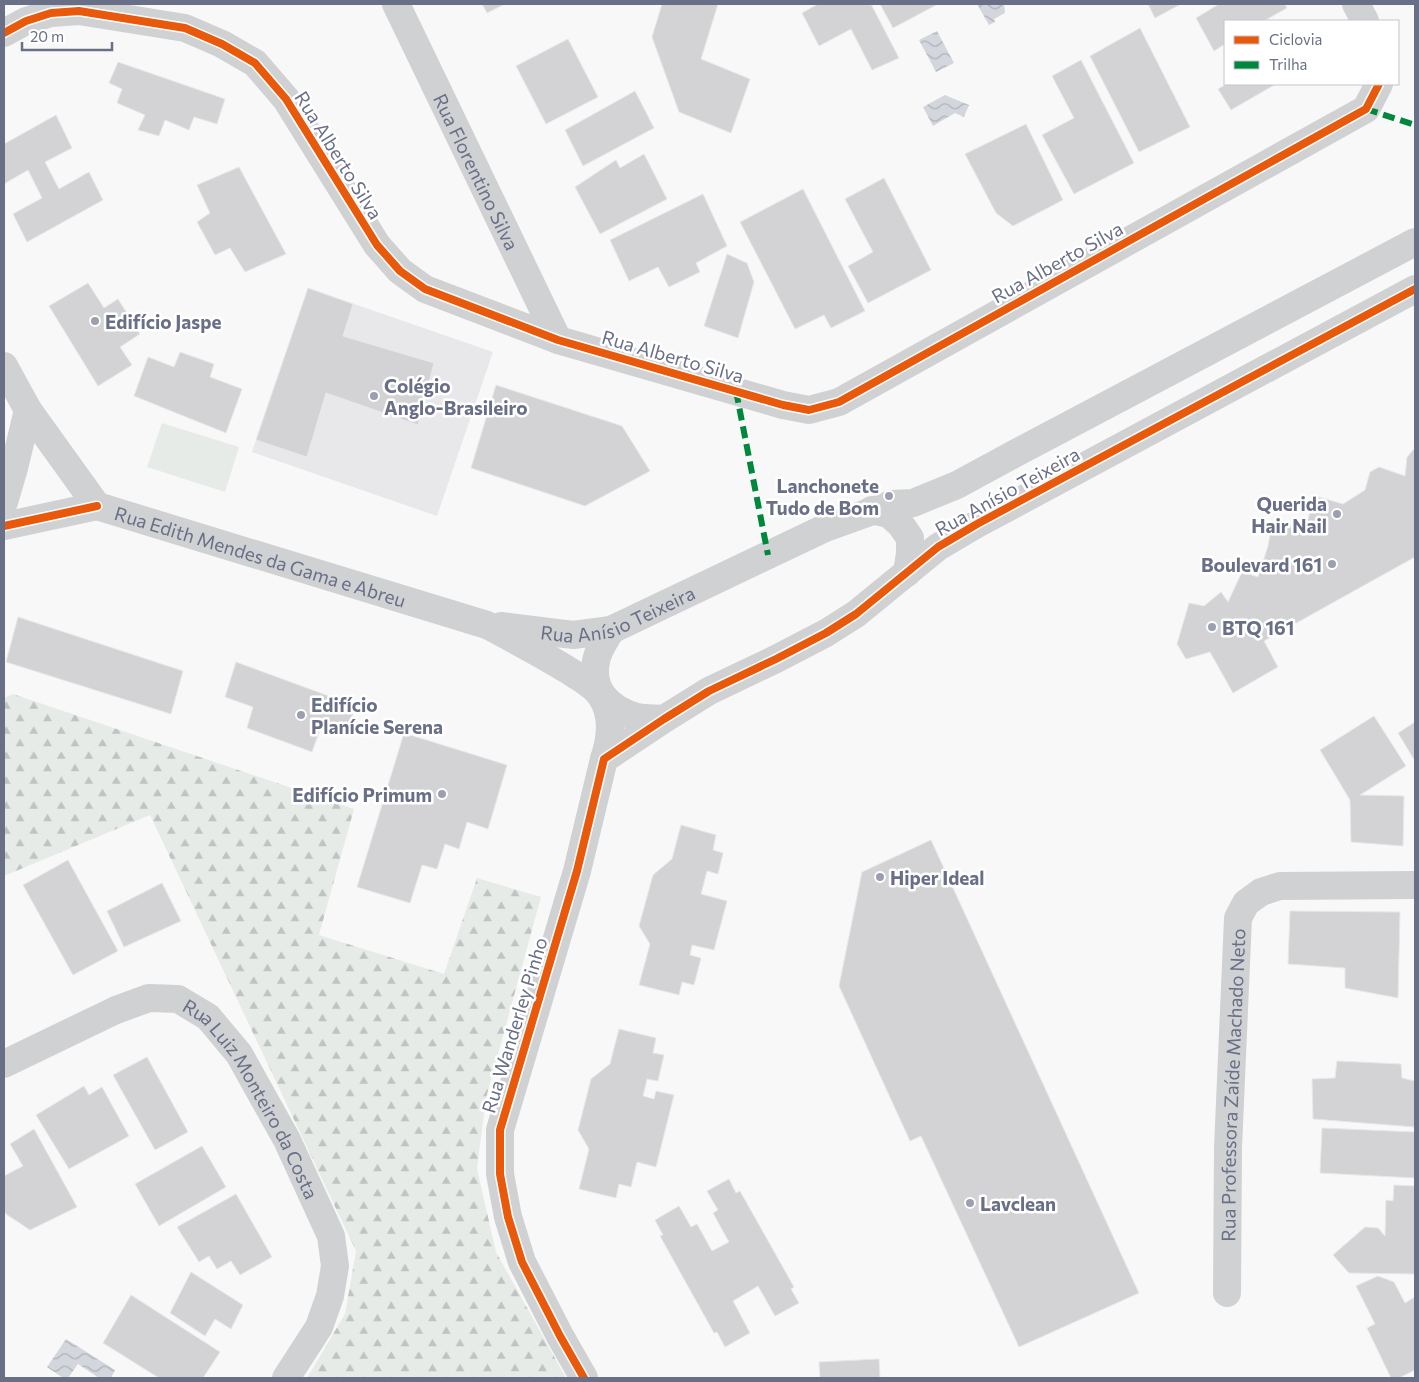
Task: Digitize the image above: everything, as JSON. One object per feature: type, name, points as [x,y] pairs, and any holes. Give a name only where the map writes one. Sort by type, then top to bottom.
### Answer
[{"type":"street","name":"Rua Florentino Silva","points":[[396,4],[558,340]]},
{"type":"street","points":[[1356,4],[1364,20]]},
{"type":"street","name":"Rua Alberto Silva","points":[[4,33],[26,21],[51,13],[79,11],[184,28],[222,44],[255,63],[286,99],[377,245],[400,271],[425,289],[558,340],[783,405],[809,410],[839,402],[1366,109],[1378,85]]},
{"type":"street","name":"Rua Anísio Teixeira","points":[[487,625],[573,635],[611,630],[825,528],[892,504],[913,503],[957,485],[1415,242]]},
{"type":"street","name":"Rua Anísio Teixeira","points":[[604,759],[709,691],[826,633],[856,614],[938,548],[977,524],[1415,289]]},
{"type":"street","points":[[4,366],[28,410],[97,506]]},
{"type":"street","points":[[4,502],[28,410]]},
{"type":"street","name":"Rua Edith Mendes da Gama e Abreu","points":[[4,526],[97,506],[487,625]]},
{"type":"street","points":[[872,510],[889,514],[910,538],[907,572]]},
{"type":"street","points":[[487,625],[555,662],[587,682],[616,708],[646,718],[664,719]]},
{"type":"street","name":"Rua Wanderley Pinho","points":[[584,1378],[522,1262],[508,1217],[500,1174],[500,1130],[577,871],[609,745],[610,722],[608,710],[595,678],[595,668],[601,648],[611,630]]},
{"type":"street","name":"Rua Professora Zaíde Machado Neto","points":[[1228,1293],[1228,1148],[1238,918],[1246,903],[1261,892],[1280,886],[1415,885]]},
{"type":"street","name":"Rua Luiz Monteiro da Costa","points":[[4,1064],[116,1010],[149,998],[178,999],[208,1017],[239,1054],[287,1140],[331,1236],[335,1266],[330,1296],[319,1327],[286,1378]]},
{"type":"shaded area","name":"Colégio Anglo-Brasileiro","points":[[308,288],[493,352],[437,516],[252,452]]},
{"type":"green space","points":[[162,423],[239,447],[225,492],[147,467]]},
{"type":"green space","points":[[13,694],[354,809],[319,935],[444,974],[477,878],[541,897],[486,1098],[477,1169],[496,1252],[566,1378],[307,1378],[345,1314],[356,1251],[150,815],[4,876],[4,698]]},
{"type":"water","points":[[977,4],[1004,4],[1005,13],[994,19],[995,22],[989,25]]},
{"type":"water","points":[[937,31],[954,63],[936,72],[919,40]]},
{"type":"water","points":[[945,95],[969,105],[964,117],[955,113],[933,126],[923,107]]},
{"type":"water","points":[[66,1339],[115,1370],[111,1378],[99,1378],[78,1364],[68,1378],[63,1378],[47,1367]]},
{"type":"building","points":[[482,4],[505,4],[487,13]]},
{"type":"building","points":[[662,4],[718,4],[701,59],[750,79],[731,133],[679,112],[652,37]]},
{"type":"building","points":[[818,4],[871,4],[899,58],[872,70],[851,29],[819,46],[802,13]]},
{"type":"building","points":[[880,4],[938,4],[893,28]]},
{"type":"building","points":[[1148,4],[1181,4],[1155,18]]},
{"type":"building","points":[[1219,4],[1285,4],[1287,8],[1266,20],[1224,20],[1224,45],[1214,51],[1196,18]]},
{"type":"building","points":[[1140,28],[1190,127],[1139,152],[1090,56]]},
{"type":"building","points":[[568,39],[598,97],[546,124],[516,66]]},
{"type":"building","points":[[1081,60],[1134,163],[1074,194],[1042,135],[1074,118],[1052,76]]},
{"type":"building","points":[[118,62],[225,99],[217,124],[194,117],[189,130],[165,120],[159,136],[138,130],[145,115],[117,103],[122,89],[109,83]]},
{"type":"building","points":[[1225,85],[1274,85],[1231,110],[1218,89]]},
{"type":"building","points":[[635,91],[654,128],[583,166],[565,130]]},
{"type":"building","points":[[56,115],[72,148],[45,162],[59,189],[89,172],[103,200],[27,242],[13,214],[42,198],[28,170],[4,184],[4,144]]},
{"type":"building","points":[[1026,124],[1063,200],[1013,226],[996,213],[965,154]]},
{"type":"building","points":[[644,154],[667,199],[600,234],[575,187],[616,160],[620,168]]},
{"type":"building","points":[[239,167],[286,254],[245,272],[230,248],[215,255],[197,222],[210,213],[197,185]]},
{"type":"building","points":[[884,178],[931,270],[868,303],[848,266],[873,252],[845,199]]},
{"type":"building","points":[[803,189],[865,311],[831,328],[824,315],[795,329],[740,222]]},
{"type":"building","points":[[703,194],[727,246],[696,263],[700,272],[669,287],[658,267],[629,281],[610,240]]},
{"type":"building","points":[[727,254],[747,263],[754,282],[738,338],[704,326]]},
{"type":"building","name":"Edifício Jaspe","points":[[88,283],[104,308],[118,299],[140,334],[120,347],[132,365],[98,386],[49,306]]},
{"type":"building","points":[[308,288],[353,304],[343,336],[434,363],[418,425],[326,393],[307,457],[256,440]]},
{"type":"building","points":[[180,352],[214,364],[210,377],[242,389],[226,433],[134,396],[148,357],[174,367]]},
{"type":"building","points":[[496,385],[622,426],[650,471],[585,506],[471,468]]},
{"type":"building","name":"Boulevard 161","points":[[1415,448],[1415,557],[1264,641],[1278,667],[1233,693],[1210,652],[1186,659],[1177,644],[1189,603],[1204,606],[1221,592],[1228,602],[1242,572],[1258,577],[1268,546],[1272,524],[1281,520],[1306,527],[1312,504],[1319,497],[1343,504],[1365,490],[1370,472],[1379,467],[1405,476],[1407,457]]},
{"type":"building","points":[[18,617],[183,671],[171,714],[6,662]]},
{"type":"building","name":"Edifício Planície Serena","points":[[236,662],[356,706],[345,734],[322,724],[312,752],[247,728],[253,707],[225,697]]},
{"type":"building","points":[[1374,716],[1406,766],[1360,795],[1404,796],[1403,846],[1351,842],[1350,800],[1320,750]]},
{"type":"building","points":[[1415,722],[1415,761],[1398,733]]},
{"type":"building","name":"Edifício Primum","points":[[404,733],[507,765],[488,829],[467,822],[459,849],[445,844],[437,869],[422,865],[410,903],[357,887]]},
{"type":"building","points":[[681,825],[716,835],[713,850],[723,853],[718,874],[707,871],[701,894],[727,901],[714,950],[692,945],[690,955],[701,958],[694,985],[682,982],[679,995],[639,985],[650,944],[639,926],[653,875],[672,859]]},
{"type":"building","points":[[931,840],[1139,1293],[1019,1347],[921,1136],[910,1141],[839,986],[862,872]]},
{"type":"building","points":[[68,860],[118,951],[73,975],[23,885]]},
{"type":"building","points":[[162,883],[181,921],[124,947],[107,911]]},
{"type":"building","points":[[1290,911],[1400,912],[1398,998],[1345,988],[1345,968],[1288,964]]},
{"type":"building","points":[[619,1029],[656,1038],[653,1053],[664,1055],[658,1081],[647,1079],[643,1096],[654,1099],[656,1091],[674,1095],[656,1167],[637,1162],[631,1187],[619,1184],[616,1198],[579,1189],[589,1149],[578,1130],[591,1079],[610,1064]]},
{"type":"building","points":[[147,1057],[188,1132],[155,1150],[113,1075]]},
{"type":"building","points":[[1337,1061],[1401,1064],[1402,1078],[1415,1081],[1415,1127],[1313,1119],[1312,1079],[1335,1078]]},
{"type":"building","points":[[84,1086],[89,1095],[102,1087],[129,1136],[69,1169],[36,1115]]},
{"type":"building","points":[[1322,1128],[1415,1132],[1415,1178],[1320,1173]]},
{"type":"building","points":[[34,1129],[77,1207],[30,1230],[6,1214],[4,1210],[4,1176],[23,1166],[10,1144]]},
{"type":"building","points":[[202,1146],[226,1187],[159,1226],[135,1184]]},
{"type":"building","points":[[729,1179],[736,1193],[740,1191],[794,1287],[791,1289],[799,1303],[775,1316],[758,1286],[733,1301],[750,1333],[725,1347],[717,1332],[714,1333],[660,1236],[663,1235],[655,1220],[679,1206],[691,1227],[697,1224],[712,1251],[729,1242],[713,1213],[718,1210],[707,1191]]},
{"type":"building","points":[[1394,1185],[1415,1186],[1415,1274],[1349,1273],[1333,1255],[1365,1227],[1378,1228],[1385,1236],[1386,1200],[1393,1201]]},
{"type":"building","points":[[236,1194],[272,1257],[240,1275],[231,1261],[217,1269],[209,1256],[199,1262],[177,1227]]},
{"type":"building","points":[[191,1272],[243,1305],[231,1329],[215,1319],[205,1336],[170,1313]]},
{"type":"building","points":[[1378,1276],[1394,1282],[1405,1303],[1415,1297],[1415,1370],[1399,1378],[1391,1378],[1367,1328],[1375,1324],[1356,1286]]},
{"type":"building","points":[[131,1295],[220,1352],[203,1378],[159,1378],[103,1343]]},
{"type":"building","points":[[879,1359],[880,1378],[820,1378],[819,1362]]},
{"type":"marked path","points":[[1366,109],[1415,125]]},
{"type":"marked path","points":[[736,391],[768,555]]},
{"type":"cycle path","points":[[4,33],[26,21],[51,13],[79,11],[185,28],[222,44],[255,63],[286,99],[377,245],[400,271],[425,289],[558,340],[783,405],[809,410],[839,402],[1366,109],[1378,85]]},
{"type":"cycle path","points":[[584,1378],[522,1262],[508,1217],[500,1174],[500,1130],[577,871],[604,759],[709,691],[826,633],[856,614],[938,547],[977,524],[1415,289]]},
{"type":"cycle path","points":[[4,526],[97,506]]},
{"type":"place","name":"Edifício Jaspe","points":[[95,321]]},
{"type":"place","name":"Colégio Anglo-Brasileiro","points":[[374,396]]},
{"type":"place","name":"Lanchonete Tudo de Bom","points":[[889,496]]},
{"type":"place","name":"Querida Hair Nail","points":[[1337,514]]},
{"type":"place","name":"Boulevard 161","points":[[1332,564]]},
{"type":"place","name":"BTQ 161","points":[[1212,627]]},
{"type":"place","name":"Edifício Planície Serena","points":[[301,715]]},
{"type":"place","name":"Edifício Primum","points":[[442,794]]},
{"type":"place","name":"Hiper Ideal","points":[[880,877]]},
{"type":"place","name":"Lavclean","points":[[970,1203]]}]
